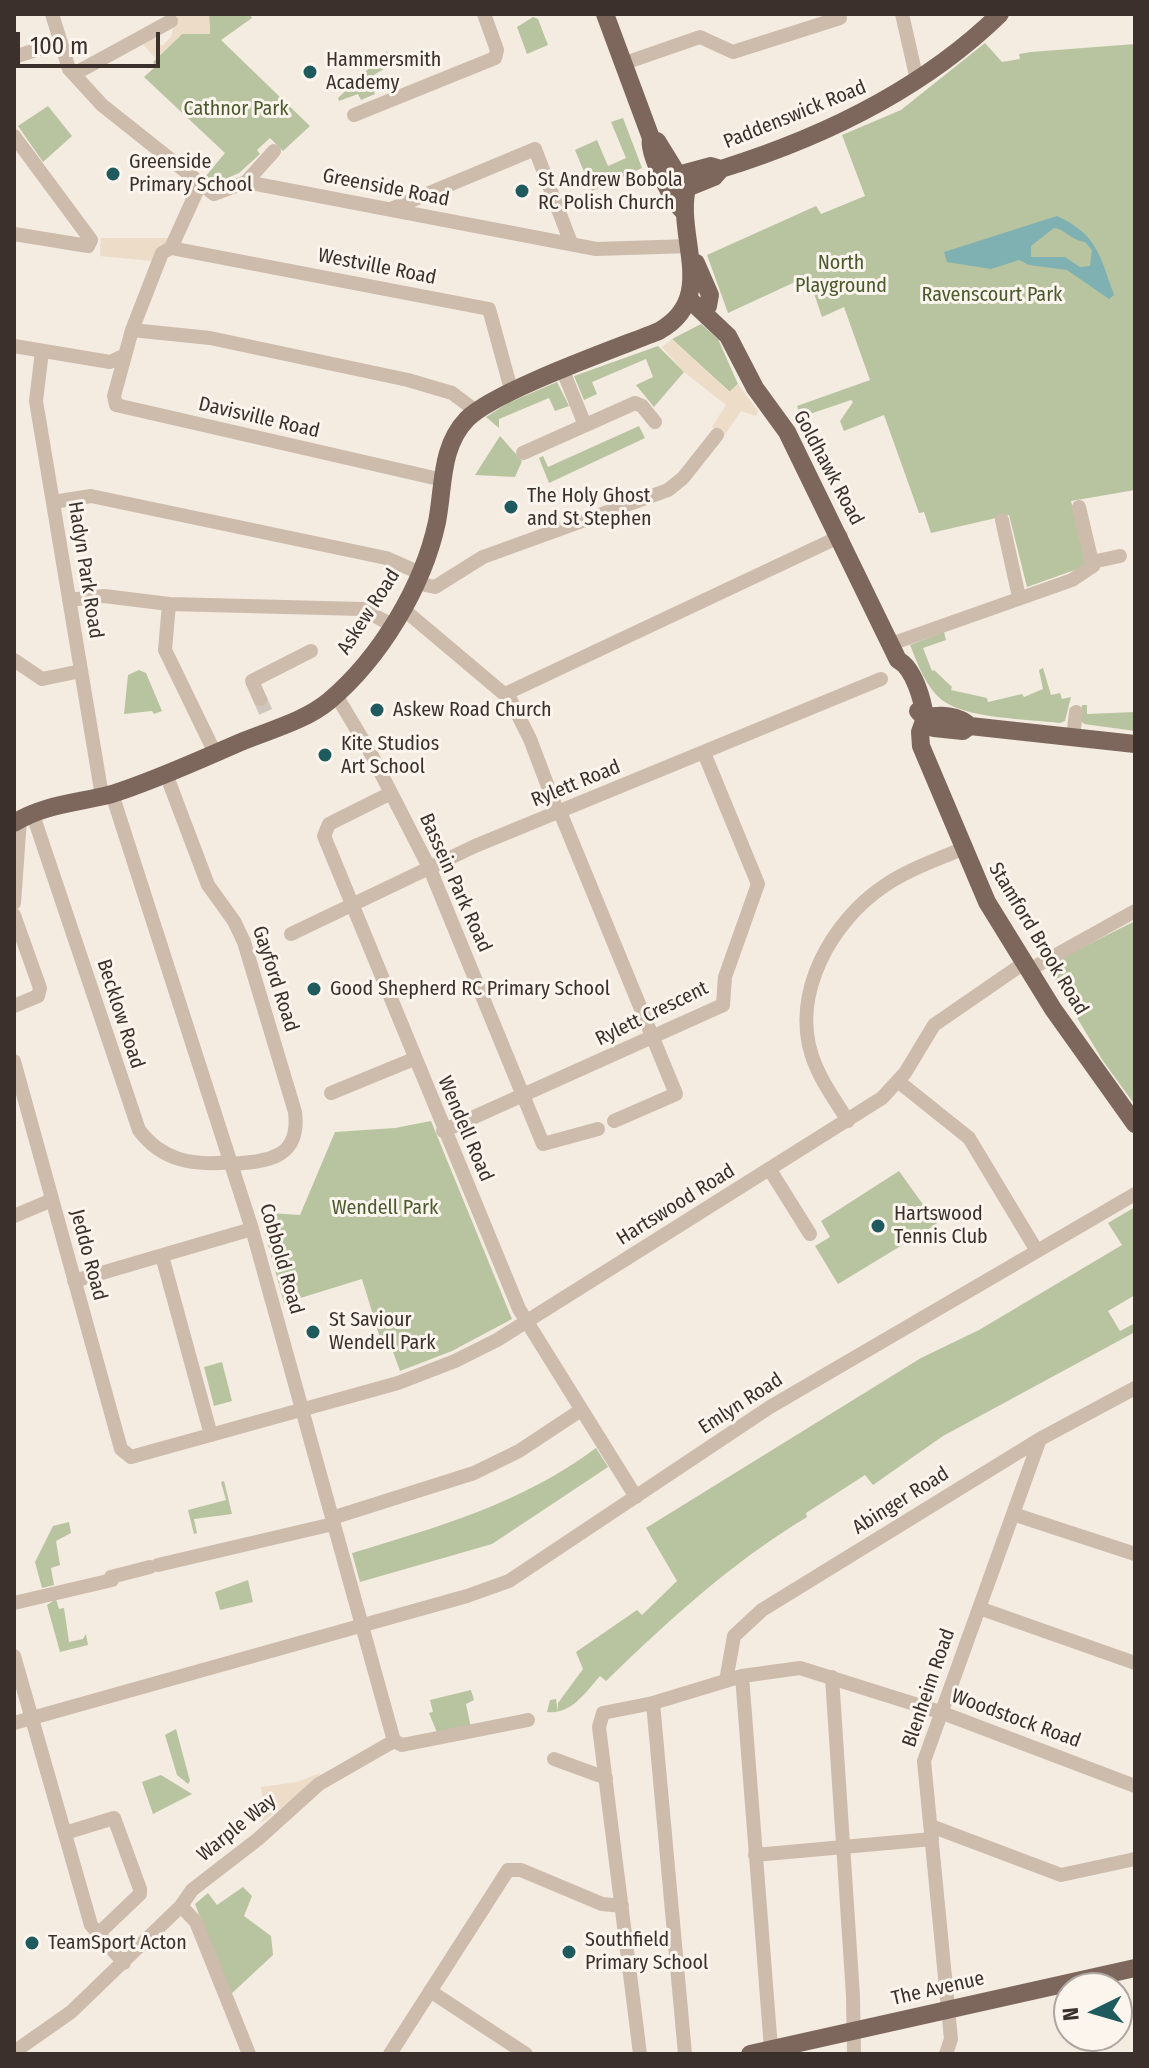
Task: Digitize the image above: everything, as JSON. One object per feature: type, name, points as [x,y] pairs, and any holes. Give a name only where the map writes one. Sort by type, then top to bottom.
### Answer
[{"type":"main road","points":[[605,14],[651,138],[649,145],[654,161],[679,184],[699,300]]},
{"type":"main road","name":"Paddenswick Road","points":[[679,184],[714,177],[721,169],[845,122],[889,100],[1000,14]]},
{"type":"main road","name":"Askew Road","points":[[21,815],[107,795],[166,774],[215,753],[270,723],[305,716],[336,695],[392,625],[418,578],[437,521],[451,441],[476,411],[659,331],[676,321],[699,300]]},
{"type":"main road","name":"Goldhawk Road","points":[[699,300],[720,312],[728,336],[755,388],[797,449],[895,652],[905,663],[925,718]]},
{"type":"main road","points":[[925,718],[937,715],[963,719],[970,726],[1135,744]]},
{"type":"main road","name":"Stamford Brook Road","points":[[925,718],[920,732],[921,746],[987,902],[1026,966],[1135,1124]]},
{"type":"main road","name":"The Avenue","points":[[762,2052],[1135,1968]]},
{"type":"street","points":[[14,346],[110,362],[123,356],[162,253],[171,248],[200,184],[102,105],[74,74],[52,14]]},
{"type":"street","points":[[354,115],[495,58],[497,50],[484,14]]},
{"type":"street","points":[[902,14],[917,80]]},
{"type":"street","points":[[622,64],[700,37],[733,52],[840,18]]},
{"type":"street","points":[[74,74],[171,21]]},
{"type":"street","points":[[14,57],[61,42]]},
{"type":"street","points":[[14,136],[89,237],[90,244],[14,234]]},
{"type":"street","points":[[391,209],[535,149],[571,243]]},
{"type":"street","points":[[246,182],[274,151]]},
{"type":"street","name":"Greenside Road","points":[[200,184],[208,192],[220,194],[246,182],[598,249],[690,250]]},
{"type":"street","name":"Westville Road","points":[[171,248],[489,309],[512,393]]},
{"type":"street","points":[[132,330],[210,338],[408,380],[452,393],[476,411]]},
{"type":"street","name":"Hadyn Park Road","points":[[42,351],[36,401],[81,671],[107,795]]},
{"type":"street","name":"Davisville Road","points":[[123,356],[114,400],[120,407],[443,480]]},
{"type":"street","points":[[563,371],[585,425]]},
{"type":"street","points":[[523,453],[635,403],[655,422]]},
{"type":"street","points":[[53,502],[91,496],[386,558],[435,587],[483,557],[668,490],[683,478],[717,435]]},
{"type":"street","points":[[895,652],[1019,597],[1072,580],[1093,566],[1079,507]]},
{"type":"street","points":[[1002,520],[1019,597]]},
{"type":"street","points":[[505,694],[841,536]]},
{"type":"street","points":[[1092,562],[1120,556]]},
{"type":"street","points":[[69,600],[104,596],[169,604],[362,609],[392,625]]},
{"type":"street","points":[[169,604],[165,650],[215,753]]},
{"type":"street","points":[[402,608],[505,694],[514,705],[530,739],[676,1094],[614,1121]]},
{"type":"street","points":[[260,699],[252,681],[311,651]]},
{"type":"street","points":[[14,660],[42,679],[81,671]]},
{"type":"street","name":"Rylett Road","points":[[291,934],[559,812],[881,679]]},
{"type":"street","name":"Bassein Park Road","points":[[336,695],[346,706],[430,869],[543,1144],[598,1129]]},
{"type":"street","points":[[1073,737],[1076,712]]},
{"type":"street","name":"Rylett Crescent","points":[[443,1131],[723,1005],[725,977],[757,889],[704,753]]},
{"type":"street","name":"Gayford Road","points":[[166,774],[208,885],[241,935],[295,1112],[295,1133],[282,1154],[266,1161],[231,1163]]},
{"type":"street","name":"Wendell Road","points":[[391,793],[324,828],[352,908],[443,1131],[527,1323],[636,1497]]},
{"type":"street","name":"Cobbold Road","points":[[107,795],[252,1229],[394,1741]]},
{"type":"street","points":[[14,903],[21,815]]},
{"type":"street","name":"Becklow Road","points":[[21,815],[139,1130],[158,1150],[175,1159],[207,1164],[231,1163]]},
{"type":"street","points":[[848,1121],[824,1082],[810,1050],[806,1011],[813,979],[841,929],[869,898],[893,880],[962,849]]},
{"type":"street","name":"Hartswood Road","points":[[127,1456],[211,1435],[436,1369],[527,1323],[882,1098],[899,1082],[926,1036],[943,1016],[1026,966],[1135,911]]},
{"type":"street","points":[[14,915],[40,988],[38,996],[14,1006]]},
{"type":"street","points":[[331,1093],[414,1059]]},
{"type":"street","name":"Jeddo Road","points":[[14,1061],[18,1092],[52,1200],[121,1449],[127,1456]]},
{"type":"street","points":[[899,1082],[969,1138],[1037,1251]]},
{"type":"street","points":[[770,1170],[810,1234]]},
{"type":"street","name":"Emlyn Road","points":[[14,1723],[361,1626],[509,1581],[770,1407],[1135,1194]]},
{"type":"street","points":[[14,1216],[52,1200]]},
{"type":"street","points":[[74,1281],[252,1229]]},
{"type":"street","points":[[162,1256],[211,1435]]},
{"type":"street","name":"Abinger Road","points":[[726,1681],[734,1636],[762,1610],[1040,1439],[1135,1388]]},
{"type":"street","points":[[14,1603],[332,1521],[474,1473],[519,1451],[581,1410]]},
{"type":"street","name":"Blenheim Road","points":[[946,2054],[951,2039],[924,1761],[1040,1439]]},
{"type":"street","points":[[1013,1514],[1135,1554]]},
{"type":"street","points":[[979,1608],[1135,1663]]},
{"type":"street","points":[[14,1656],[97,1935],[124,1963]]},
{"type":"street","name":"Woodstock Road","points":[[606,1778],[599,1720],[603,1713],[653,1703],[742,1676],[800,1668],[940,1712],[1135,1786]]},
{"type":"street","points":[[742,1676],[755,1855],[762,2052]]},
{"type":"street","points":[[832,1677],[854,2054]]},
{"type":"street","points":[[653,1703],[685,2054]]},
{"type":"street","name":"Warple Way","points":[[14,2052],[71,2012],[181,1906],[192,1890],[258,1839],[319,1784],[394,1741],[402,1745],[528,1720]]},
{"type":"street","points":[[554,1759],[606,1778],[640,2054]]},
{"type":"street","points":[[65,1833],[114,1818],[140,1889],[140,1894],[97,1935]]},
{"type":"street","points":[[755,1855],[841,1847],[932,1832],[1061,1875],[1135,1859]]},
{"type":"street","points":[[390,2054],[508,1870],[521,1870],[602,1904],[622,1906]]},
{"type":"street","points":[[181,1906],[196,1922],[249,2054]]},
{"type":"street","points":[[430,1991],[526,2054]]},
{"type":"green space","name":"Cathnor Park","points":[[209,14],[249,14],[252,18],[221,40],[310,126],[283,151],[270,138],[257,150],[260,154],[239,173],[216,183],[205,177],[225,153],[144,77],[156,66],[153,62],[182,34],[210,34]]},
{"type":"green space","points":[[533,17],[538,19],[548,45],[527,54],[517,27]]},
{"type":"green space","name":"Ravenscourt Park","points":[[985,43],[1002,62],[1020,59],[1019,54],[1031,52],[1135,44],[1135,490],[1071,501],[1086,566],[1027,587],[1009,515],[931,533],[924,512],[919,513],[884,415],[844,431],[840,421],[853,402],[851,400],[801,417],[797,406],[870,380],[844,307],[822,317],[808,276],[728,313],[707,255],[816,206],[821,214],[865,196],[842,135],[901,110]]},
{"type":"green space","points":[[387,51],[392,64],[369,78],[375,94],[361,100],[358,94],[339,101],[338,98]]},
{"type":"green space","points":[[48,106],[72,136],[43,162],[18,126]]},
{"type":"green space","points":[[623,118],[642,168],[592,191],[575,150],[597,140],[608,166],[626,158],[611,122]]},
{"type":"green space","points":[[701,324],[718,339],[738,384],[730,392],[672,339]]},
{"type":"green space","points":[[658,346],[684,372],[654,407],[636,385],[653,377],[646,359],[592,382],[597,394],[584,400],[574,376]]},
{"type":"green space","points":[[557,382],[569,406],[555,411],[549,398],[499,419],[499,428],[486,417],[508,403]]},
{"type":"green space","points":[[639,426],[645,438],[549,483],[539,458],[543,456],[548,467]]},
{"type":"green space","points":[[500,436],[522,461],[515,477],[475,475]]},
{"type":"green space","points":[[944,632],[946,640],[923,648],[932,671],[952,687],[951,690],[987,698],[988,702],[1022,694],[1024,697],[1043,689],[1039,670],[1043,668],[1051,695],[1060,693],[1062,699],[1071,697],[1065,721],[982,715],[942,700],[927,681],[910,645]]},
{"type":"green space","points":[[139,670],[146,673],[162,711],[124,714],[128,675]]},
{"type":"green space","points":[[1082,705],[1087,705],[1087,714],[1135,712],[1135,731],[1084,724],[1080,719]]},
{"type":"green space","points":[[1135,921],[1135,1105],[1103,1061],[1046,966]]},
{"type":"green space","name":"Wendell Park","points":[[431,1121],[512,1319],[452,1351],[400,1371],[392,1349],[384,1351],[362,1279],[284,1303],[263,1226],[272,1223],[270,1213],[300,1215],[335,1132],[395,1128]]},
{"type":"green space","name":"Hartswood Tennis Club","points":[[899,1171],[937,1224],[838,1284],[815,1246],[830,1237],[821,1221]]},
{"type":"green space","points":[[1135,1207],[1135,1295],[1108,1311],[1120,1331],[1135,1323],[1135,1332],[943,1436],[873,1485],[865,1475],[806,1513],[807,1517],[753,1553],[702,1593],[606,1681],[600,1676],[577,1702],[558,1711],[558,1703],[583,1669],[576,1652],[637,1610],[642,1615],[677,1581],[646,1528],[921,1358],[979,1330],[1122,1245],[1108,1223]]},
{"type":"green space","points":[[222,1362],[232,1401],[214,1406],[204,1367]]},
{"type":"green space","points":[[596,1448],[608,1467],[492,1544],[360,1582],[352,1553],[448,1523],[509,1499]]},
{"type":"green space","points":[[224,1481],[232,1514],[194,1519],[197,1533],[194,1534],[188,1510],[226,1500],[221,1482]]},
{"type":"green space","points":[[69,1522],[71,1533],[56,1541],[60,1565],[51,1568],[54,1585],[42,1588],[35,1562],[53,1526]]},
{"type":"green space","points":[[248,1580],[253,1602],[220,1610],[215,1592]]},
{"type":"green space","points":[[56,1599],[59,1609],[64,1608],[69,1642],[83,1639],[86,1634],[88,1645],[60,1652],[47,1605]]},
{"type":"green space","points":[[471,1690],[474,1700],[466,1704],[471,1728],[438,1735],[429,1713],[433,1712],[430,1700]]},
{"type":"green space","points":[[556,1699],[558,1711],[547,1712],[550,1700]]},
{"type":"green space","points":[[176,1729],[190,1781],[188,1784],[177,1775],[165,1735]]},
{"type":"green space","points":[[161,1775],[192,1794],[153,1814],[142,1782]]},
{"type":"green space","points":[[243,1887],[252,1896],[244,1916],[271,1936],[273,1955],[230,1995],[195,1904],[208,1893],[217,1905]]},
{"type":"shaded area","points":[[167,14],[209,14],[210,34],[182,34],[156,59],[142,43],[154,38],[162,46],[171,37],[174,26]]},
{"type":"shaded area","points":[[101,238],[172,240],[153,261],[100,256]]},
{"type":"shaded area","points":[[672,339],[729,392],[738,384],[758,411],[756,416],[741,411],[724,436],[712,427],[726,405],[684,372],[662,347]]},
{"type":"shaded area","points":[[320,1773],[318,1780],[261,1823],[265,1811],[261,1787],[297,1782]]},
{"type":"water","points":[[1057,216],[1081,230],[1089,239],[1114,295],[1109,299],[1067,270],[1029,265],[1019,260],[991,269],[947,262],[944,252]],"holes":[[[1054,228],[1085,242],[1092,250],[1090,266],[1080,267],[1065,257],[1031,257],[1031,246]]]},
{"type":"tunnel","points":[[260,699],[268,717]]},
{"type":"place","name":"Hammersmith Academy","points":[[310,72]]},
{"type":"place","name":"Greenside Primary School","points":[[113,174]]},
{"type":"place","name":"St Andrew Bobola RC Polish Church","points":[[522,191]]},
{"type":"place","name":"The Holy Ghost and St Stephen","points":[[511,507]]},
{"type":"place","name":"Askew Road Church","points":[[377,710]]},
{"type":"place","name":"Kite Studios Art School","points":[[325,755]]},
{"type":"place","name":"Good Shepherd RC Primary School","points":[[314,989]]},
{"type":"place","name":"Hartswood Tennis Club","points":[[878,1226]]},
{"type":"place","name":"St Saviour Wendell Park","points":[[313,1332]]},
{"type":"place","name":"TeamSport Acton","points":[[32,1943]]},
{"type":"place","name":"Southfield Primary School","points":[[569,1952]]},
{"type":"park label","name":"North Playground","points":[[841,274]]}]
